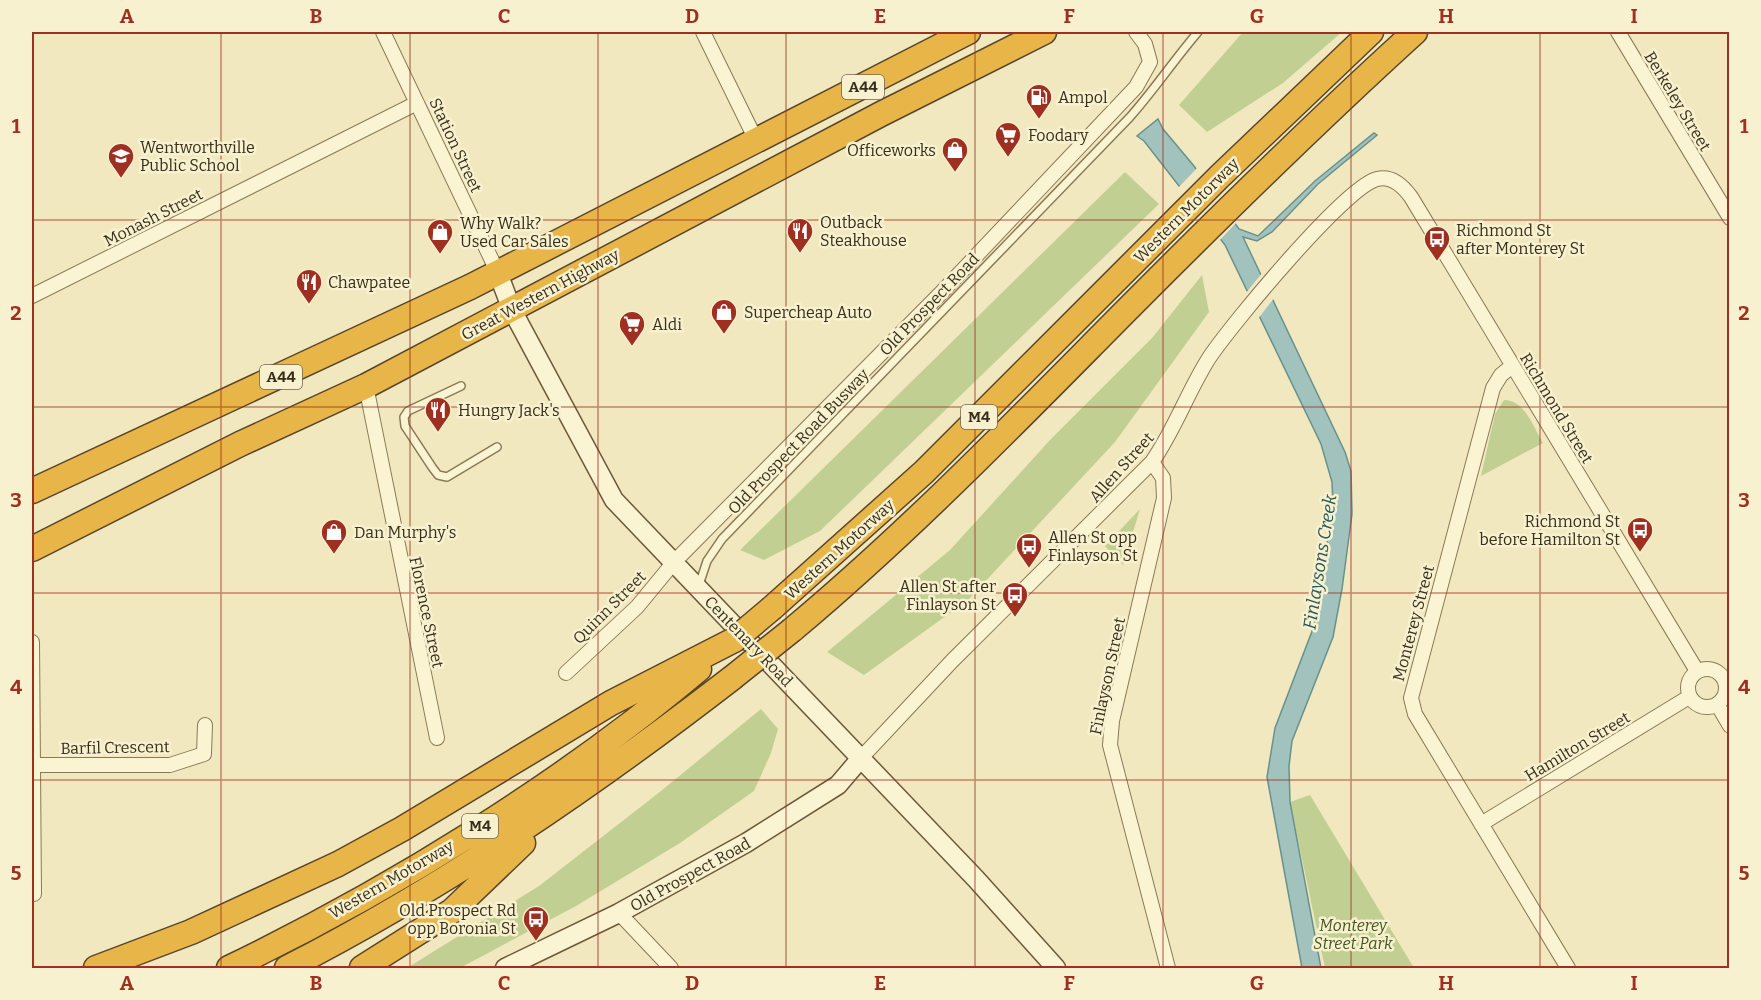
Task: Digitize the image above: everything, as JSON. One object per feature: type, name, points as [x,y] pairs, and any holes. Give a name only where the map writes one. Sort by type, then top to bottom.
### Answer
[{"type":"highway","name":"A44","points":[[32,491],[498,273],[968,32]]},
{"type":"highway","name":"Great Western Highway","points":[[32,549],[240,444],[366,386],[881,114],[1044,32]]},
{"type":"highway","name":"Western Motorway","points":[[229,969],[422,863],[510,807],[653,707],[711,654],[734,640],[772,608],[924,472],[1220,176],[1371,32]]},
{"type":"highway","name":"Western Motorway","points":[[287,969],[436,884],[566,802],[732,678],[792,630],[869,563],[960,477],[1235,202],[1414,32]]},
{"type":"highway","points":[[96,969],[201,928],[338,864],[402,829],[611,703],[711,654]]},
{"type":"highway","points":[[362,969],[452,910],[566,802]]},
{"type":"main road","name":"Centenary Road","points":[[498,273],[512,310],[614,500],[861,758],[1056,969]]},
{"type":"main road","name":"Old Prospect Road","points":[[505,969],[619,913],[792,815],[838,785],[861,758]]},
{"type":"street","name":"Station Street","points":[[383,32],[498,273]]},
{"type":"street","points":[[703,32],[757,142]]},
{"type":"street","name":"Old Prospect Road","points":[[674,562],[940,294],[1136,87],[1150,62],[1145,44],[1136,32]]},
{"type":"street","name":"Berkeley Street","points":[[1618,32],[1730,218]]},
{"type":"street","name":"Monash Street","points":[[32,296],[417,103]]},
{"type":"street","name":"Richmond Street","points":[[1378,179],[1388,178],[1404,188],[1697,671]]},
{"type":"street","name":"Allen Street","points":[[861,758],[952,661],[1152,462],[1170,436],[1208,360],[1239,321],[1274,278],[1352,195],[1378,179]]},
{"type":"street","name":"Monterey Street","points":[[1512,366],[1501,375],[1493,388],[1411,698],[1415,714],[1568,969]]},
{"type":"street","name":"Florence Street","points":[[366,386],[437,738]]},
{"type":"street","name":"Finlayson Street","points":[[1152,462],[1163,478],[1164,498],[1112,721],[1110,745],[1168,969]]},
{"type":"street","name":"Quinn Street","points":[[566,673],[637,607],[674,562]]},
{"type":"street","points":[[32,642],[34,894]]},
{"type":"street","points":[[1715,670],[1727,677],[1726,690],[1717,704],[1699,706],[1689,697],[1689,680],[1697,671],[1715,670]]},
{"type":"street","name":"Hamilton Street","points":[[1481,824],[1689,697]]},
{"type":"street","points":[[1717,704],[1730,726]]},
{"type":"street","name":"Barfil Crescent","points":[[33,765],[170,765],[204,754],[205,725]]},
{"type":"street","points":[[619,913],[671,969]]},
{"type":"lane","name":"Old Prospect Road Busway","points":[[699,588],[707,561],[722,539],[1130,117],[1159,85],[1174,59],[1198,32]]},
{"type":"lane","points":[[461,386],[408,411],[404,417],[405,426],[438,475],[447,477],[497,447]]},
{"type":"green space","points":[[1243,32],[1342,32],[1283,83],[1207,132],[1179,105]]},
{"type":"green space","points":[[1125,172],[1159,204],[820,531],[764,560],[740,550]]},
{"type":"green space","points":[[1202,275],[1209,312],[1115,442],[968,600],[864,675],[827,652],[950,550],[1050,440],[1152,338]]},
{"type":"green space","points":[[1504,400],[1518,404],[1523,409],[1543,443],[1481,476],[1495,414]]},
{"type":"green space","points":[[1140,509],[1123,565],[1105,546]]},
{"type":"green space","points":[[761,709],[778,729],[771,753],[754,791],[680,843],[576,906],[460,968],[407,968],[539,886]]},
{"type":"green space","name":"Monterey Street Park","points":[[1310,795],[1414,968],[1325,968],[1290,802]]},
{"type":"water","points":[[1158,119],[1163,129],[1194,166],[1239,229],[1258,236],[1315,181],[1374,133],[1377,135],[1318,184],[1272,232],[1257,241],[1243,237],[1345,452],[1351,471],[1352,514],[1333,637],[1292,741],[1289,766],[1290,802],[1321,968],[1302,968],[1267,777],[1275,728],[1314,626],[1333,505],[1332,482],[1321,444],[1225,245],[1144,141],[1137,136]]},
{"type":"pier","points":[[1198,167],[1237,222],[1219,241],[1178,188]]},
{"type":"pier","points":[[1263,272],[1275,297],[1257,320],[1245,294]]},
{"type":"place","name":"Ampol","points":[[1039,120]]},
{"type":"place","name":"Foodary","points":[[1008,158]]},
{"type":"place","name":"Officeworks","points":[[955,173]]},
{"type":"place","name":"Wentworthville Public School","points":[[121,179]]},
{"type":"place","name":"Outback Steakhouse","points":[[800,254]]},
{"type":"place","name":"Why Walk? Used Car Sales","points":[[440,255]]},
{"type":"place","name":"Richmond St after Monterey St","points":[[1437,262]]},
{"type":"place","name":"Chawpatee","points":[[309,305]]},
{"type":"place","name":"Supercheap Auto","points":[[724,335]]},
{"type":"place","name":"Aldi","points":[[632,347]]},
{"type":"place","name":"Hungry Jack's","points":[[438,433]]},
{"type":"place","name":"Richmond St before Hamilton St","points":[[1640,553]]},
{"type":"place","name":"Dan Murphy's","points":[[334,555]]},
{"type":"place","name":"Allen St opp Finlayson St","points":[[1029,569]]},
{"type":"place","name":"Allen St after Finlayson St","points":[[1015,618]]},
{"type":"place","name":"Old Prospect Rd opp Boronia St","points":[[536,942]]},
{"type":"water label","name":"Finlaysons Creek","points":[[1320,562]]}]
